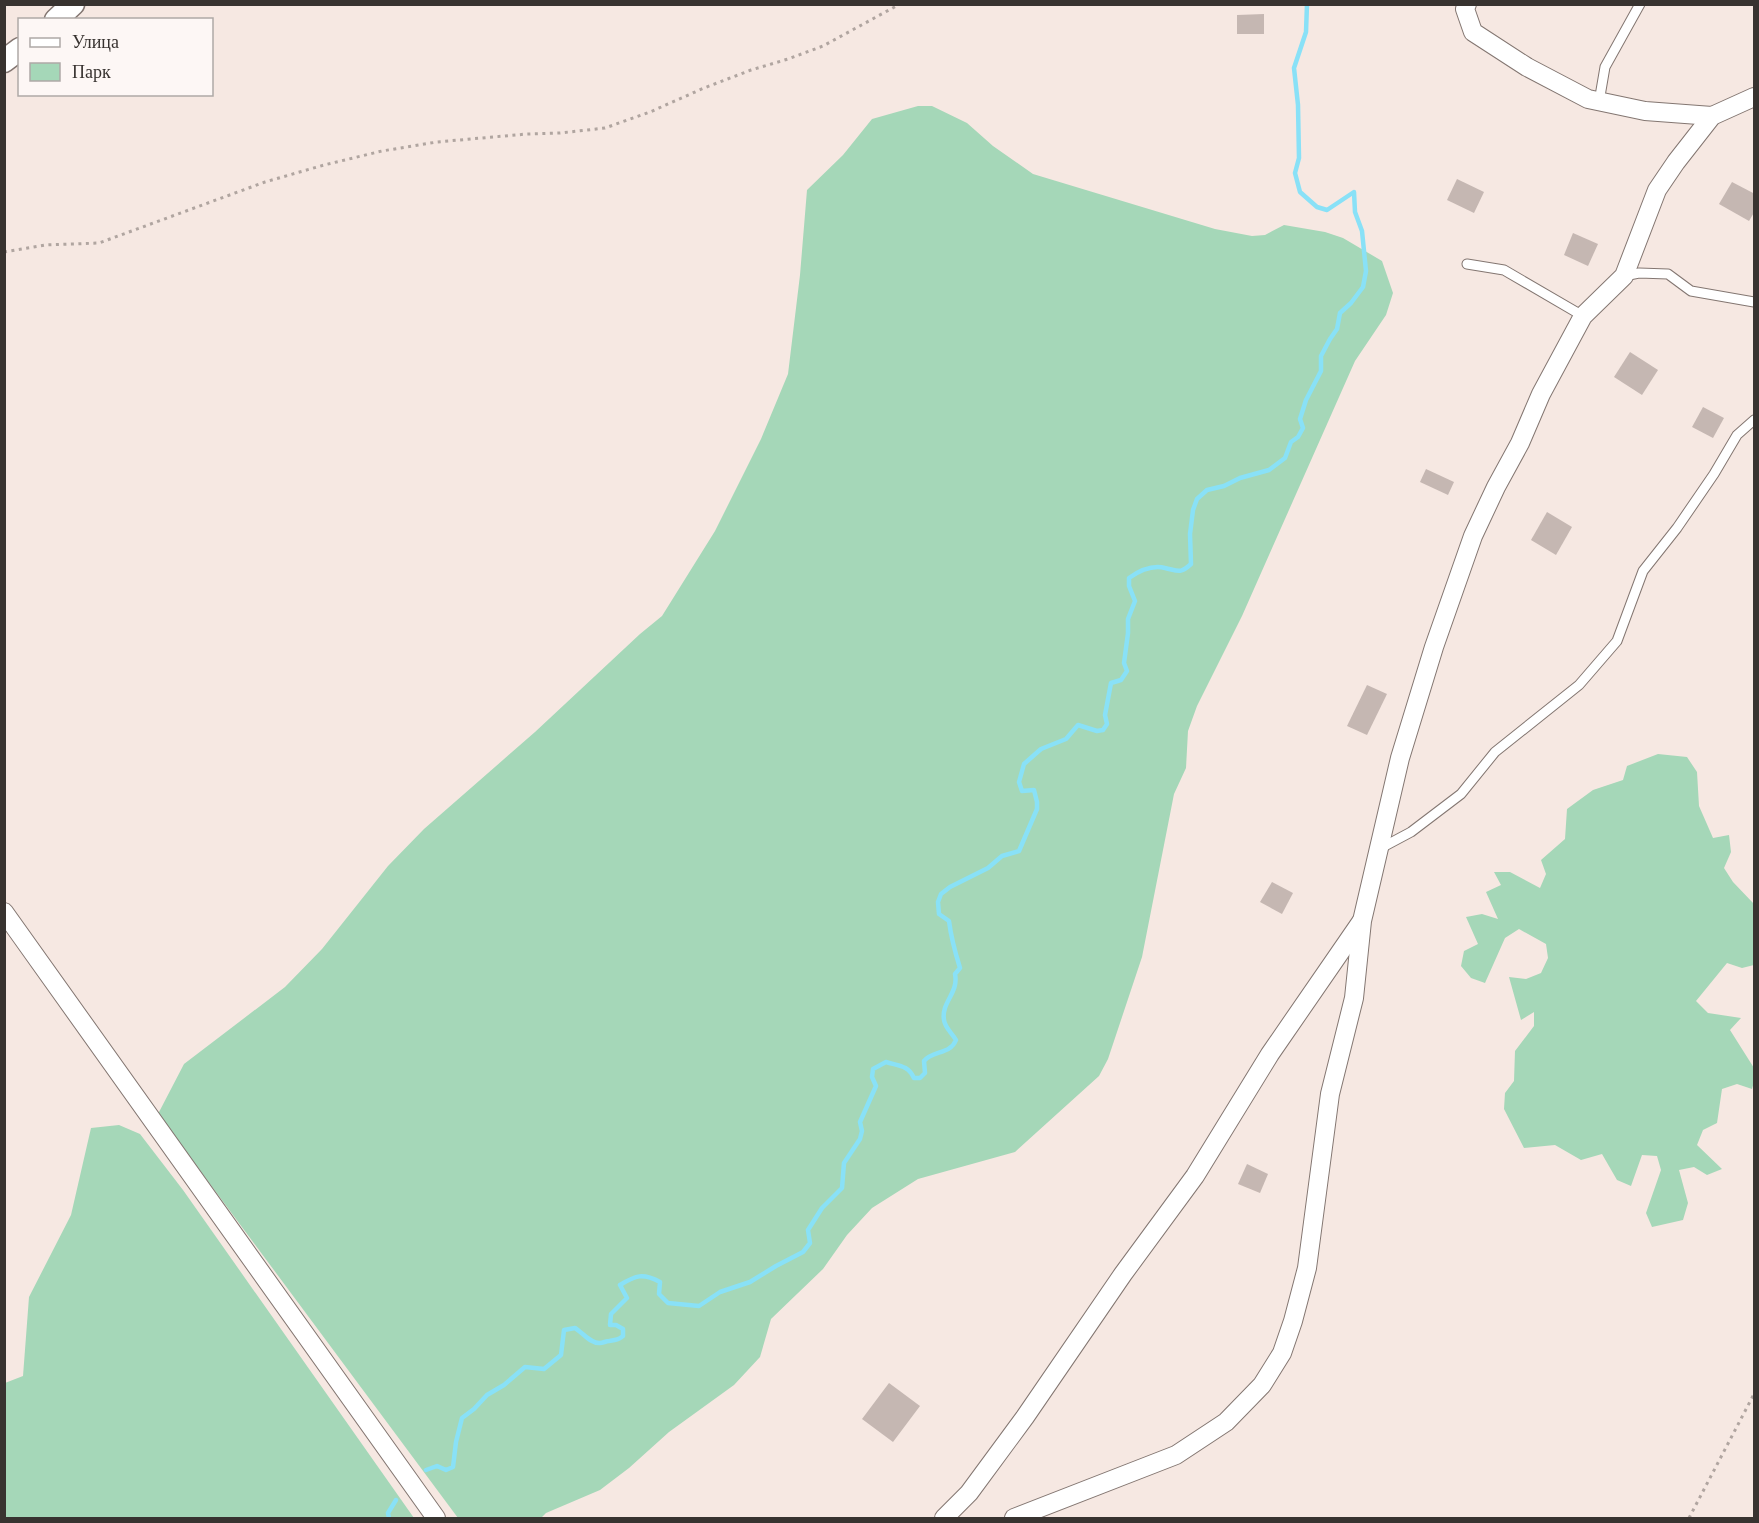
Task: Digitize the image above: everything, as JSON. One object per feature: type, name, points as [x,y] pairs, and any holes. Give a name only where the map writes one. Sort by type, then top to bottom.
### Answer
[{"type":"street","points":[[58,18],[74,4]]},
{"type":"street","points":[[1467,4],[1465,9],[1473,32],[1527,67],[1587,99],[1645,111],[1712,116],[1755,97]]},
{"type":"street","points":[[4,61],[18,50]]},
{"type":"street","points":[[1014,1518],[1176,1455],[1226,1422],[1262,1385],[1282,1353],[1293,1321],[1306,1268],[1330,1094],[1354,998],[1362,921],[1400,758],[1434,647],[1473,536],[1520,443],[1541,394],[1583,316],[1624,276],[1657,190],[1712,116]]},
{"type":"street","points":[[4,912],[436,1518]]},
{"type":"street","points":[[944,1518],[969,1493],[1018,1427],[1123,1274],[1195,1176],[1270,1054],[1362,921]]},
{"type":"lane","points":[[1599,102],[1605,67],[1640,4]]},
{"type":"lane","points":[[1467,264],[1504,270],[1583,316]]},
{"type":"lane","points":[[1624,276],[1639,273],[1668,274],[1691,291],[1755,302]]},
{"type":"lane","points":[[1380,848],[1411,831],[1461,794],[1495,752],[1580,685],[1617,641],[1643,571],[1677,528],[1714,474],[1737,435],[1755,420]]},
{"type":"path","points":[[4,252],[45,245],[99,243],[265,182],[324,165],[382,152],[436,142],[605,128],[650,112],[714,84],[822,46],[900,4]]},
{"type":"path","points":[[1689,1518],[1755,1394]]},
{"type":"green space","points":[[918,106],[932,106],[967,123],[993,146],[1033,174],[1215,229],[1252,236],[1265,235],[1284,225],[1325,232],[1343,238],[1382,261],[1393,293],[1386,315],[1355,361],[1242,616],[1197,706],[1188,731],[1186,768],[1174,794],[1142,957],[1108,1059],[1099,1076],[1015,1152],[918,1179],[872,1208],[847,1235],[823,1269],[771,1319],[760,1357],[734,1385],[669,1432],[629,1468],[600,1490],[546,1513],[541,1518],[458,1518],[158,1114],[184,1064],[285,987],[322,949],[388,866],[424,829],[662,616],[715,531],[761,439],[788,374],[807,190],[843,155],[872,119]]},
{"type":"green space","points":[[1658,754],[1687,757],[1697,772],[1699,806],[1713,838],[1729,835],[1731,852],[1724,868],[1733,882],[1754,904],[1754,965],[1742,968],[1727,963],[1696,1001],[1708,1013],[1741,1018],[1730,1030],[1754,1068],[1754,1082],[1752,1089],[1737,1084],[1722,1089],[1717,1123],[1703,1130],[1697,1145],[1722,1169],[1707,1175],[1694,1167],[1679,1170],[1688,1203],[1683,1220],[1652,1227],[1646,1213],[1661,1170],[1657,1156],[1642,1155],[1631,1186],[1617,1180],[1602,1154],[1581,1160],[1555,1145],[1524,1148],[1504,1109],[1505,1093],[1514,1081],[1515,1051],[1534,1026],[1534,1012],[1521,1020],[1509,977],[1526,979],[1541,973],[1548,958],[1546,944],[1519,929],[1505,938],[1485,983],[1471,978],[1461,966],[1464,951],[1478,944],[1466,917],[1482,914],[1498,919],[1486,892],[1501,885],[1494,872],[1510,872],[1540,888],[1546,874],[1541,860],[1565,839],[1567,809],[1593,790],[1623,780],[1627,766]]},
{"type":"green space","points":[[119,1125],[140,1134],[183,1190],[414,1518],[5,1518],[5,1383],[23,1376],[29,1297],[71,1215],[91,1128]]},
{"type":"building","points":[[1264,14],[1264,34],[1237,34],[1237,15]]},
{"type":"building","points":[[1457,179],[1484,192],[1474,213],[1447,200]]},
{"type":"building","points":[[1732,182],[1755,194],[1755,211],[1749,221],[1719,204]]},
{"type":"building","points":[[1573,233],[1598,244],[1588,266],[1564,255]]},
{"type":"building","points":[[1630,352],[1658,370],[1642,395],[1614,377]]},
{"type":"building","points":[[1703,407],[1724,418],[1713,438],[1692,427]]},
{"type":"building","points":[[1426,469],[1454,482],[1448,495],[1420,482]]},
{"type":"building","points":[[1547,512],[1572,527],[1556,555],[1531,540]]},
{"type":"building","points":[[1367,685],[1387,694],[1367,735],[1347,726]]},
{"type":"building","points":[[1272,882],[1293,893],[1282,914],[1260,902]]},
{"type":"building","points":[[1247,1164],[1268,1174],[1260,1193],[1238,1184]]},
{"type":"building","points":[[889,1383],[920,1406],[893,1442],[862,1419]]},
{"type":"waterway","points":[[426,1470],[437,1466],[446,1470],[453,1467],[462,1418],[487,1395],[504,1385],[525,1367],[544,1369],[561,1355],[564,1330],[575,1328],[597,1343],[623,1336],[623,1329],[610,1325],[611,1314],[627,1298],[620,1285],[635,1277],[649,1277],[660,1282],[659,1294],[668,1303],[699,1306],[720,1292],[750,1282],[803,1252],[810,1243],[808,1230],[822,1208],[842,1188],[844,1163],[860,1139],[862,1131],[860,1122],[876,1086],[872,1077],[873,1069],[886,1062],[903,1067],[914,1078],[920,1078],[925,1073],[924,1061],[953,1045],[956,1040],[946,1026],[944,1014],[955,987],[955,974],[960,968],[949,921],[939,914],[938,902],[941,894],[988,868],[1002,856],[1019,851],[1037,809],[1034,790],[1022,791],[1019,782],[1024,764],[1041,749],[1066,739],[1078,725],[1097,731],[1103,730],[1107,724],[1105,715],[1111,683],[1121,680],[1127,671],[1124,663],[1128,619],[1135,601],[1129,586],[1129,578],[1151,568],[1160,567],[1179,571],[1191,564],[1190,534],[1197,499],[1207,490],[1269,470],[1285,458],[1291,442],[1298,437],[1303,428],[1300,419],[1306,400],[1321,371],[1321,356],[1337,329],[1340,313],[1363,287],[1366,271],[1362,231],[1355,212],[1354,192],[1327,210],[1317,207],[1300,192],[1295,173],[1299,158],[1298,105],[1294,68],[1306,32],[1307,4]]},
{"type":"waterway","points":[[389,1518],[388,1513],[396,1500]]}]
